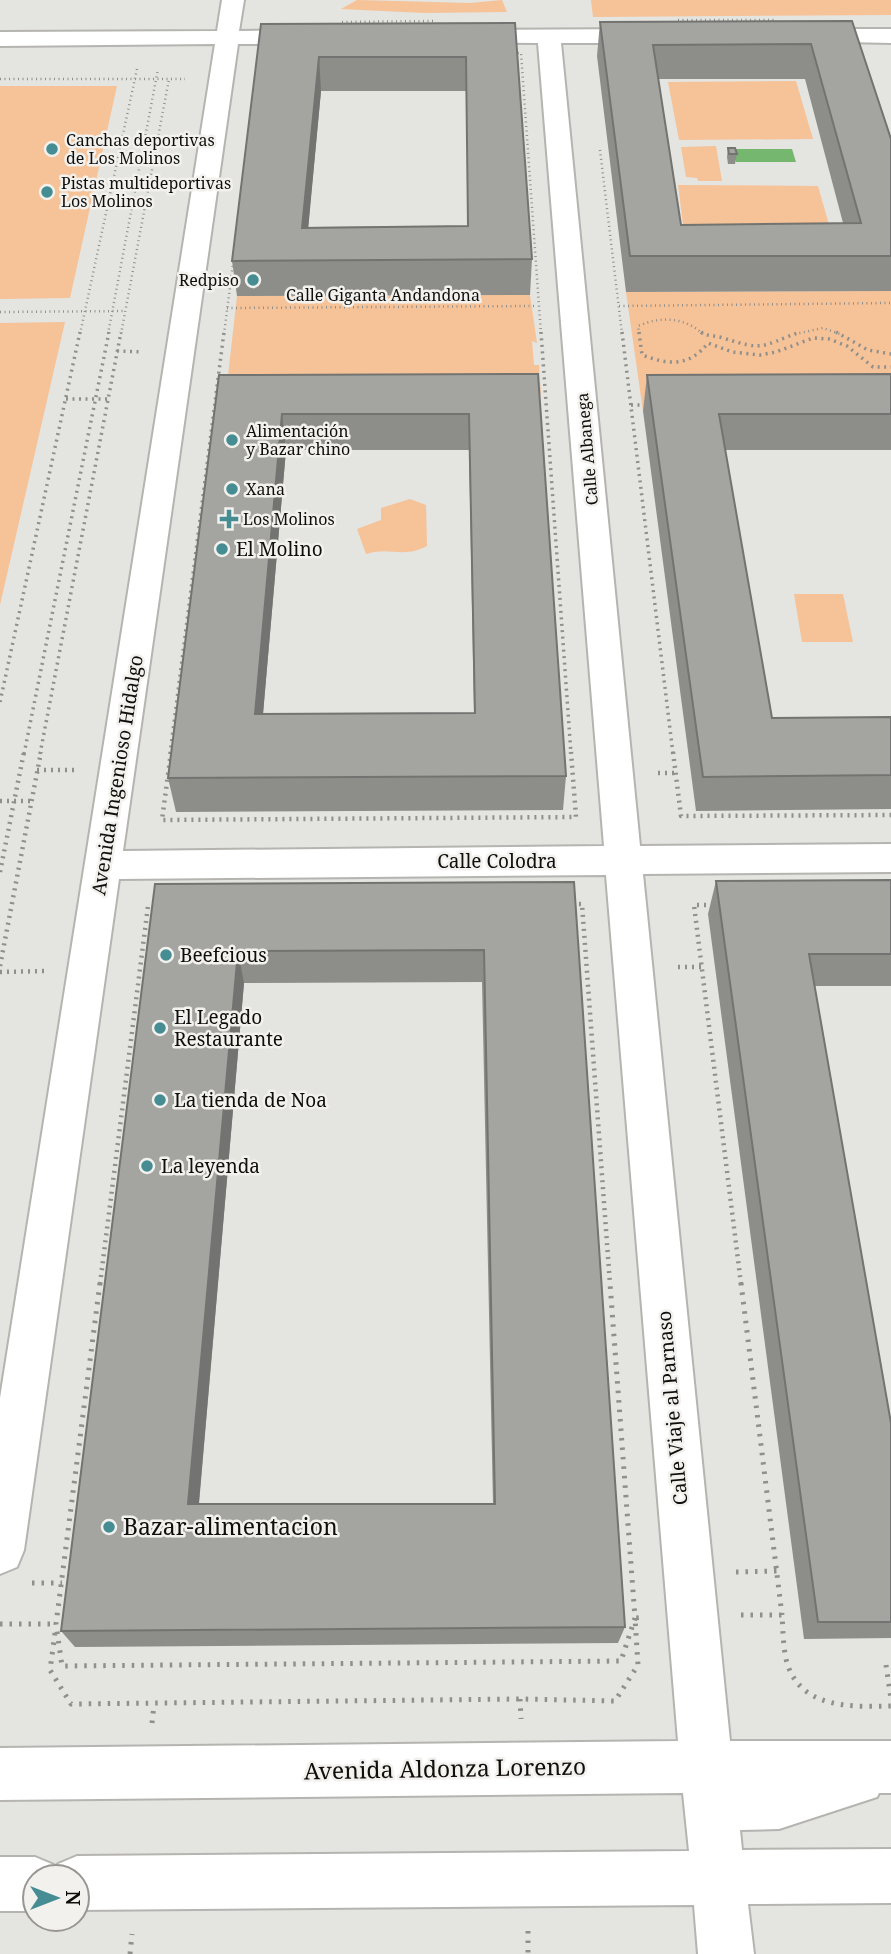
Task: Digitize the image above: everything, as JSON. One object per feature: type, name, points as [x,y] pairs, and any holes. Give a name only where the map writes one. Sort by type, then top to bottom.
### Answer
[{"type":"street","name":"Avenida Ingenioso Hidalgo","points":[[0,1550],[233,0]]},
{"type":"street","points":[[439,37],[669,36]]},
{"type":"street","points":[[780,36],[891,36]]},
{"type":"street","points":[[0,39],[332,37]]},
{"type":"street","name":"Calle Albanega","points":[[549,37],[625,860]]},
{"type":"street","name":"Calle Colodra","points":[[103,865],[891,859]]},
{"type":"street","name":"Calle Viaje al Parnaso","points":[[625,860],[692,1615],[726,1954]]},
{"type":"street","name":"Avenida Aldonza Lorenzo","points":[[0,1774],[523,1767],[709,1786],[779,1803],[891,1768]]},
{"type":"street","points":[[91,1883],[891,1877]]},
{"type":"street","points":[[0,1884],[21,1884]]},
{"type":"path","points":[[0,702],[135,79],[153,38]]},
{"type":"path","points":[[0,872],[158,79],[158,57],[153,38]]},
{"type":"path","points":[[521,53],[539,306],[576,817],[162,820],[260,54],[521,53]]},
{"type":"path","points":[[0,79],[221,79]]},
{"type":"path","points":[[0,966],[3,931],[32,801],[169,79]]},
{"type":"path","points":[[599,144],[681,817],[891,815]]},
{"type":"path","points":[[619,306],[891,303]]},
{"type":"path","name":"Calle Giganta Andandona","points":[[227,308],[539,306]]},
{"type":"path","points":[[0,312],[125,311]]},
{"type":"path","points":[[891,354],[878,356],[832,329],[813,329],[756,348],[714,335],[706,336],[696,326],[676,319],[652,319],[638,326],[642,355],[660,362],[682,363],[699,357],[708,343],[723,352],[762,355],[780,351],[805,338],[818,338],[840,341],[873,367],[891,367]]},
{"type":"path","points":[[66,399],[108,399]]},
{"type":"path","points":[[631,405],[659,405]]},
{"type":"path","points":[[0,801],[32,801]]},
{"type":"path","points":[[582,904],[635,1618],[638,1665],[615,1701],[520,1699],[71,1704],[50,1670],[148,906],[582,904]]},
{"type":"path","points":[[718,905],[695,905],[788,1665],[803,1691],[834,1707],[891,1706]]},
{"type":"path","points":[[635,1618],[782,1615]]},
{"type":"path","points":[[56,1624],[62,1666],[593,1662],[621,1661],[635,1618]]},
{"type":"path","points":[[0,1623],[56,1624]]},
{"type":"path","points":[[886,1665],[891,1699]]},
{"type":"shaded area","points":[[357,0],[470,3],[502,0],[507,12],[424,13],[341,9]]},
{"type":"shaded area","points":[[591,0],[891,0],[891,15],[593,17]]},
{"type":"shaded area","points":[[796,81],[813,139],[679,140],[668,82]]},
{"type":"shaded area","name":"Canchas deportivas de Los Molinos","points":[[0,86],[117,86],[70,298],[0,299]]},
{"type":"shaded area","points":[[716,146],[722,181],[698,181],[697,178],[686,177],[681,147]]},
{"type":"shaded area","points":[[732,149],[792,149],[796,162],[736,162]]},
{"type":"shaded area","points":[[678,185],[818,186],[837,253],[687,255]]},
{"type":"shaded area","points":[[891,291],[891,410],[643,411],[626,292]]},
{"type":"shaded area","points":[[530,295],[537,343],[532,341],[534,365],[539,365],[541,395],[224,411],[237,296]]},
{"type":"shaded area","points":[[65,322],[0,605],[0,323]]},
{"type":"shaded area","points":[[410,499],[426,505],[427,546],[411,552],[382,551],[366,554],[357,529],[381,520],[381,508]]},
{"type":"shaded area","points":[[794,594],[843,594],[853,642],[802,642]]},
{"type":"building","points":[[852,21],[891,139],[891,256],[630,256],[600,22]],"holes":[[[811,44],[861,223],[681,225],[653,45]]]},
{"type":"building","points":[[515,23],[532,259],[232,261],[261,24]],"holes":[[[319,57],[466,57],[468,226],[302,228]]]},
{"type":"building","points":[[728,148],[735,148],[737,154],[729,154]]},
{"type":"building","points":[[538,374],[566,776],[168,778],[219,375]],"holes":[[[282,414],[469,414],[475,713],[255,714]]]},
{"type":"building","points":[[891,374],[891,414],[719,414],[772,718],[891,717],[891,775],[703,777],[647,375]]},
{"type":"building","points":[[891,880],[891,954],[809,954],[891,1423],[891,1622],[818,1622],[716,881]]},
{"type":"building","points":[[574,882],[625,1627],[61,1631],[155,884]],"holes":[[[484,950],[495,1504],[188,1504],[238,951]]]},
{"type":"place","name":"Canchas deportivas de Los Molinos","points":[[52,149]]},
{"type":"place","name":"Pistas multideportivas Los Molinos","points":[[47,192]]},
{"type":"place","name":"Redpiso","points":[[253,280]]},
{"type":"place","name":"Alimentación y Bazar chino","points":[[232,440]]},
{"type":"place","name":"Xana","points":[[232,489]]},
{"type":"place","name":"Los Molinos","points":[[229,519]]},
{"type":"place","name":"El Molino","points":[[222,549]]},
{"type":"place","name":"Beefcious","points":[[166,955]]},
{"type":"place","name":"El Legado Restaurante","points":[[160,1028]]},
{"type":"place","name":"La tienda de Noa","points":[[160,1100]]},
{"type":"place","name":"La leyenda","points":[[147,1166]]},
{"type":"place","name":"Bazar-alimentacion","points":[[109,1527]]}]
